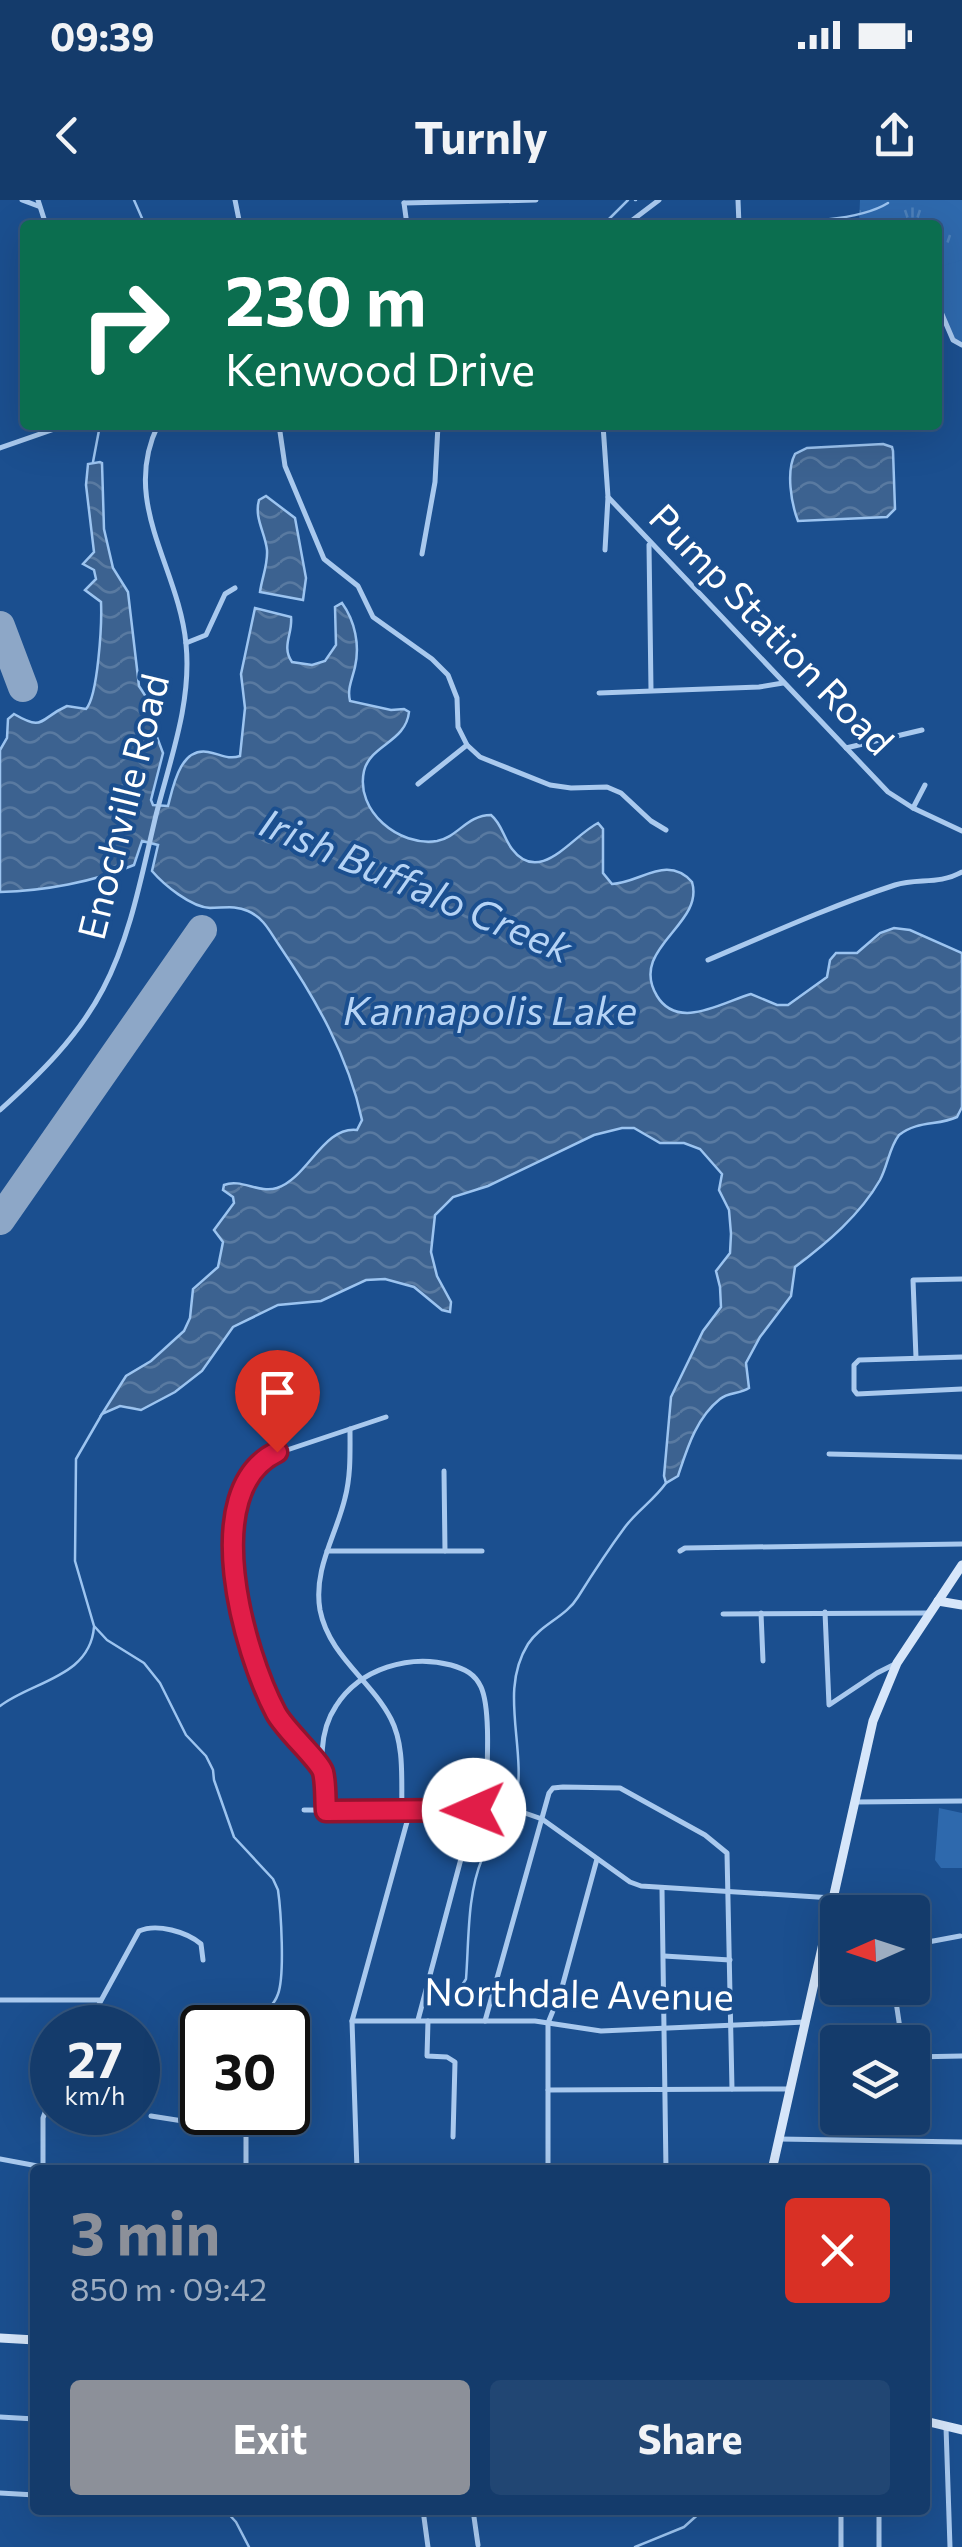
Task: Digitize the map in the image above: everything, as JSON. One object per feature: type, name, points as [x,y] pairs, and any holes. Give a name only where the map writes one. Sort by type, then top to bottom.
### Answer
[{"type":"main road","points":[[834,1895],[873,1722],[898,1664],[962,1565]]},
{"type":"main road","points":[[938,1601],[962,1606]]},
{"type":"main road","points":[[773,2165],[820,1955]]},
{"type":"main road","points":[[0,2338],[30,2340]]},
{"type":"main road","points":[[930,2422],[962,2430]]},
{"type":"street","points":[[22,200],[38,203]]},
{"type":"street","points":[[404,202],[536,200]]},
{"type":"street","points":[[633,220],[659,200]]},
{"type":"street","points":[[942,314],[954,340],[962,346]]},
{"type":"street","points":[[0,448],[52,430]]},
{"type":"street","name":"Enochville Road","points":[[0,1110],[56,1057],[103,989],[125,938],[185,697],[182,616],[144,492],[145,458],[156,430]]},
{"type":"street","points":[[280,430],[285,466],[324,559],[358,586],[373,618],[448,675],[457,698],[458,726],[467,745],[480,757],[550,785],[607,787],[622,794],[666,830]]},
{"type":"street","points":[[422,554],[435,482],[438,430]]},
{"type":"street","name":"Pump Station Road","points":[[603,430],[608,498],[888,792],[962,831]]},
{"type":"street","points":[[605,550],[608,498]]},
{"type":"street","points":[[649,542],[651,690]]},
{"type":"street","points":[[186,643],[206,635],[225,594],[235,588]]},
{"type":"street","points":[[598,693],[783,683]]},
{"type":"street","points":[[846,748],[922,730]]},
{"type":"street","points":[[418,784],[467,745]]},
{"type":"street","points":[[914,808],[925,785]]},
{"type":"street","points":[[708,960],[870,894],[902,883],[944,881],[962,872]]},
{"type":"street","points":[[916,1358],[913,1280],[962,1279]]},
{"type":"street","points":[[962,1357],[860,1360],[854,1364],[858,1394],[962,1389]]},
{"type":"street","points":[[322,1768],[286,1729],[254,1662],[240,1614],[234,1524],[250,1471],[266,1457],[386,1418]]},
{"type":"street","points":[[350,1429],[349,1479],[320,1572],[321,1614],[338,1653],[362,1678],[394,1723],[406,1811],[352,2020],[357,2165]]},
{"type":"street","points":[[829,1454],[962,1457]]},
{"type":"street","points":[[444,1471],[444,1551]]},
{"type":"street","points":[[680,1552],[685,1548],[962,1544]]},
{"type":"street","points":[[327,1551],[482,1551]]},
{"type":"street","points":[[825,1612],[830,1705],[877,1672],[898,1664]]},
{"type":"street","points":[[723,1614],[930,1612]]},
{"type":"street","points":[[761,1613],[762,1661]]},
{"type":"street","points":[[326,1811],[322,1744],[336,1704],[362,1678],[410,1660],[445,1664],[474,1676],[486,1701],[486,1809]]},
{"type":"street","points":[[485,2021],[554,1788],[620,1788],[727,1852],[732,2089]]},
{"type":"street","points":[[855,1802],[962,1801]]},
{"type":"street","points":[[304,1810],[519,1810],[542,1819],[630,1882],[662,1889],[820,1897]]},
{"type":"street","points":[[418,2020],[474,1810]]},
{"type":"street","points":[[548,2165],[548,2023],[561,1991],[597,1859]]},
{"type":"street","points":[[662,1889],[666,2165]]},
{"type":"street","points":[[98,2005],[135,1936],[144,1928],[196,1939],[202,1960]]},
{"type":"street","points":[[930,1941],[960,1936]]},
{"type":"street","points":[[664,1956],[730,1960]]},
{"type":"street","points":[[0,2000],[100,2000]]},
{"type":"street","name":"Northdale Avenue","points":[[352,2020],[548,2023],[588,2030],[731,2028],[805,2022]]},
{"type":"street","points":[[428,2021],[427,2056],[447,2057],[454,2062],[453,2137]]},
{"type":"street","points":[[930,2057],[962,2056]]},
{"type":"street","points":[[547,2090],[790,2089]]},
{"type":"street","points":[[43,2135],[43,2165]]},
{"type":"street","points":[[246,2135],[246,2165]]},
{"type":"street","points":[[778,2139],[962,2142]]},
{"type":"street","points":[[0,2159],[30,2165]]},
{"type":"street","points":[[0,2417],[30,2419]]},
{"type":"street","points":[[946,2427],[950,2547]]},
{"type":"street","points":[[0,2492],[30,2495]]},
{"type":"street","points":[[949,2512],[962,2514]]},
{"type":"street","points":[[424,2515],[428,2547]]},
{"type":"street","points":[[474,2515],[478,2546]]},
{"type":"street","points":[[841,2547],[842,2515]]},
{"type":"street","points":[[879,2515],[879,2547]]},
{"type":"green space","points":[[860,200],[962,200],[962,345],[942,318],[942,220],[859,220]]},
{"type":"green space","points":[[962,260],[961,326],[942,282],[942,266]]},
{"type":"green space","points":[[939,1808],[962,1813],[962,1868],[941,1868],[935,1860]]},
{"type":"water","points":[[883,444],[893,451],[895,509],[887,517],[798,521],[790,487],[795,454],[807,448]]},
{"type":"water","name":"Kannapolis Lake","points":[[100,462],[104,529],[113,568],[128,592],[139,686],[150,703],[149,716],[163,753],[153,805],[168,806],[179,770],[198,752],[240,756],[245,708],[241,674],[255,608],[291,617],[289,656],[292,662],[312,665],[325,661],[336,645],[335,607],[342,603],[357,642],[350,701],[409,712],[402,730],[373,755],[364,771],[366,800],[373,812],[395,832],[423,841],[444,839],[475,818],[491,815],[512,849],[523,859],[534,862],[556,855],[598,823],[603,829],[603,873],[612,884],[663,870],[683,874],[692,882],[693,897],[688,911],[652,964],[651,979],[657,996],[666,1006],[689,1013],[751,994],[777,1005],[788,1005],[827,977],[830,960],[836,953],[857,953],[880,933],[894,928],[910,930],[962,953],[962,1107],[957,1117],[913,1127],[899,1135],[880,1180],[863,1205],[795,1267],[791,1296],[746,1363],[749,1388],[723,1397],[705,1415],[693,1434],[678,1476],[666,1483],[671,1397],[703,1331],[721,1307],[716,1271],[730,1253],[729,1210],[719,1190],[722,1174],[700,1149],[684,1143],[660,1143],[634,1128],[594,1135],[488,1186],[453,1197],[435,1215],[431,1252],[437,1276],[451,1302],[450,1312],[414,1287],[385,1279],[366,1280],[321,1301],[278,1305],[233,1327],[202,1371],[175,1392],[141,1410],[120,1406],[102,1414],[126,1376],[151,1361],[184,1331],[190,1318],[193,1289],[218,1267],[223,1242],[214,1230],[234,1203],[233,1197],[223,1190],[224,1185],[277,1188],[298,1174],[335,1136],[357,1130],[362,1120],[329,1028],[266,926],[248,911],[203,907],[171,889],[152,871],[158,845],[142,841],[134,865],[102,876],[51,888],[0,892],[0,750],[7,738],[8,719],[14,714],[37,723],[67,706],[86,709],[94,690],[101,602],[85,590],[96,579],[94,570],[83,564],[94,552],[86,485],[88,464]]},
{"type":"water","points":[[266,496],[295,518],[306,578],[303,600],[260,592],[267,550],[258,507],[259,500]]},
{"type":"waterway","points":[[134,200],[143,220]]},
{"type":"waterway","points":[[593,220],[609,219],[628,200]]},
{"type":"waterway","points":[[818,220],[861,214],[888,203]]},
{"type":"waterway","points":[[93,462],[99,430]]},
{"type":"waterway","points":[[102,1414],[76,1459],[75,1561],[94,1626],[107,1640],[144,1663],[160,1683],[186,1735],[206,1756],[213,1770],[234,1837],[273,1879],[278,1890],[282,1958],[280,1985],[272,2005]]},
{"type":"waterway","points":[[445,1999],[459,1990],[466,1979],[469,1918],[477,1873],[516,1801],[514,1701],[519,1662],[533,1637],[573,1604],[625,1527],[666,1483]]},
{"type":"waterway","points":[[0,1706],[71,1667],[90,1644],[94,1627]]},
{"type":"waterway","points":[[230,2515],[249,2547]]},
{"type":"waterway","points":[[635,2547],[684,2527],[697,2515]]},
{"type":"runway","points":[[0,626],[23,687]]},
{"type":"runway","points":[[0,1220],[202,930]]},
{"type":"route","points":[[277,1452],[250,1471],[244,1484],[234,1524],[236,1586],[244,1632],[275,1712],[300,1747],[322,1768],[326,1811],[474,1810]]},
{"type":"water label","name":"Irish Buffalo Creek","points":[[416,886]]}]
